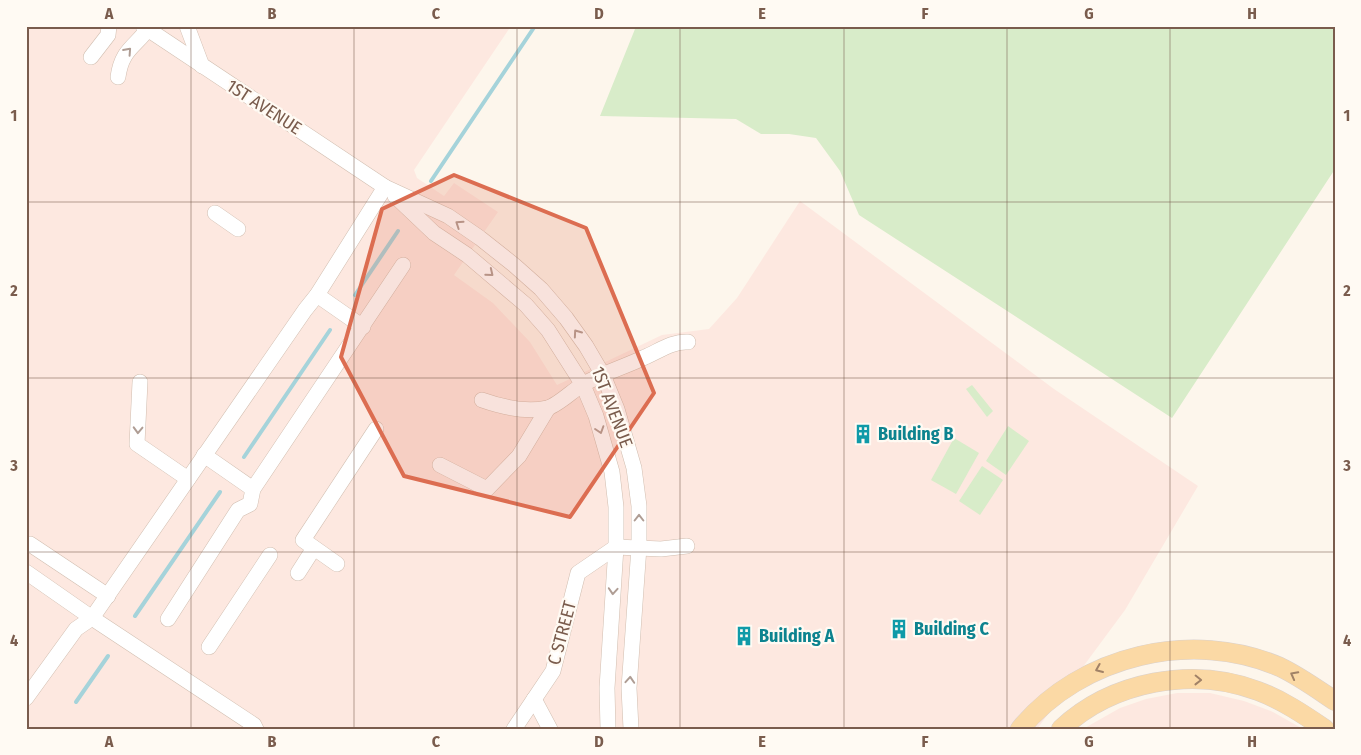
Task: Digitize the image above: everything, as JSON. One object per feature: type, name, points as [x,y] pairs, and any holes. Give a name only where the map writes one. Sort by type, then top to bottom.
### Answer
[{"type":"main road","points":[[1020,729],[1046,702],[1067,686],[1092,672],[1116,662],[1171,651],[1226,652],[1253,658],[1280,667],[1335,701]]},
{"type":"main road","points":[[1061,729],[1100,700],[1125,690],[1150,683],[1204,679],[1257,690],[1281,701],[1325,729]]},
{"type":"street","points":[[91,57],[108,35],[109,26]]},
{"type":"street","points":[[187,26],[202,66]]},
{"type":"street","points":[[118,77],[123,56],[147,27]]},
{"type":"street","name":"1ST AVENUE","points":[[147,27],[202,66],[385,187],[448,216],[480,238],[541,289],[566,318],[586,346],[603,375],[617,409],[634,468],[638,506],[638,547],[629,688],[631,729]]},
{"type":"street","points":[[26,698],[76,629],[92,618],[108,596],[204,455],[213,435],[231,406],[300,306],[317,287],[333,256],[350,230],[385,187]]},
{"type":"street","name":"1ST AVENUE","points":[[385,187],[434,233],[474,260],[526,305],[548,330],[583,385],[596,416],[612,472],[616,507],[616,547],[607,688],[608,729]]},
{"type":"street","points":[[215,213],[238,230]]},
{"type":"street","points":[[168,619],[238,510],[250,504],[252,489],[403,265]]},
{"type":"street","points":[[317,287],[362,327]]},
{"type":"street","points":[[440,466],[487,489],[519,456],[548,408],[583,385],[603,375],[676,343],[688,342]]},
{"type":"street","points":[[140,382],[137,444],[188,479]]},
{"type":"street","points":[[482,400],[502,407],[548,408]]},
{"type":"street","points":[[336,564],[303,540],[376,429]]},
{"type":"street","points":[[204,455],[252,489]]},
{"type":"street","points":[[30,544],[108,596]]},
{"type":"street","points":[[616,547],[661,549],[688,546]]},
{"type":"street","name":"C STREET","points":[[514,729],[553,672],[578,573],[616,547]]},
{"type":"street","points":[[298,573],[314,548]]},
{"type":"street","points":[[209,647],[270,555]]},
{"type":"street","points":[[26,572],[254,725],[256,729]]},
{"type":"street","points":[[534,700],[550,729]]},
{"type":"highlighted area","points":[[454,175],[586,228],[654,393],[570,517],[404,476],[341,357],[382,209]]},
{"type":"shaded area","points":[[26,26],[511,26],[414,170],[417,178],[444,196],[454,183],[498,212],[454,275],[493,303],[530,342],[557,385],[662,335],[709,329],[737,298],[800,201],[1054,389],[1198,486],[1125,610],[1037,729],[26,729]]},
{"type":"shaded area","points":[[1177,693],[1210,693],[1244,701],[1273,712],[1303,729],[1083,729],[1120,708],[1146,699]]},
{"type":"green space","points":[[633,26],[1335,26],[1335,169],[1172,418],[859,215],[840,171],[816,138],[789,134],[761,134],[736,119],[600,116],[635,29]]},
{"type":"green space","points":[[972,385],[993,411],[987,417],[966,389]]},
{"type":"green space","points":[[1008,426],[1029,441],[1006,475],[986,461]]},
{"type":"green space","points":[[954,438],[979,453],[956,494],[931,480]]},
{"type":"green space","points":[[982,466],[1003,480],[980,515],[959,501]]},
{"type":"waterway","points":[[431,181],[535,26]]},
{"type":"waterway","points":[[355,295],[398,231]]},
{"type":"waterway","points":[[244,457],[330,330]]},
{"type":"waterway","points":[[135,616],[220,492]]},
{"type":"waterway","points":[[76,702],[108,656]]},
{"type":"place","name":"Building B","points":[[863,434]]},
{"type":"place","name":"Building C","points":[[899,629]]},
{"type":"place","name":"Building A","points":[[744,636]]}]
